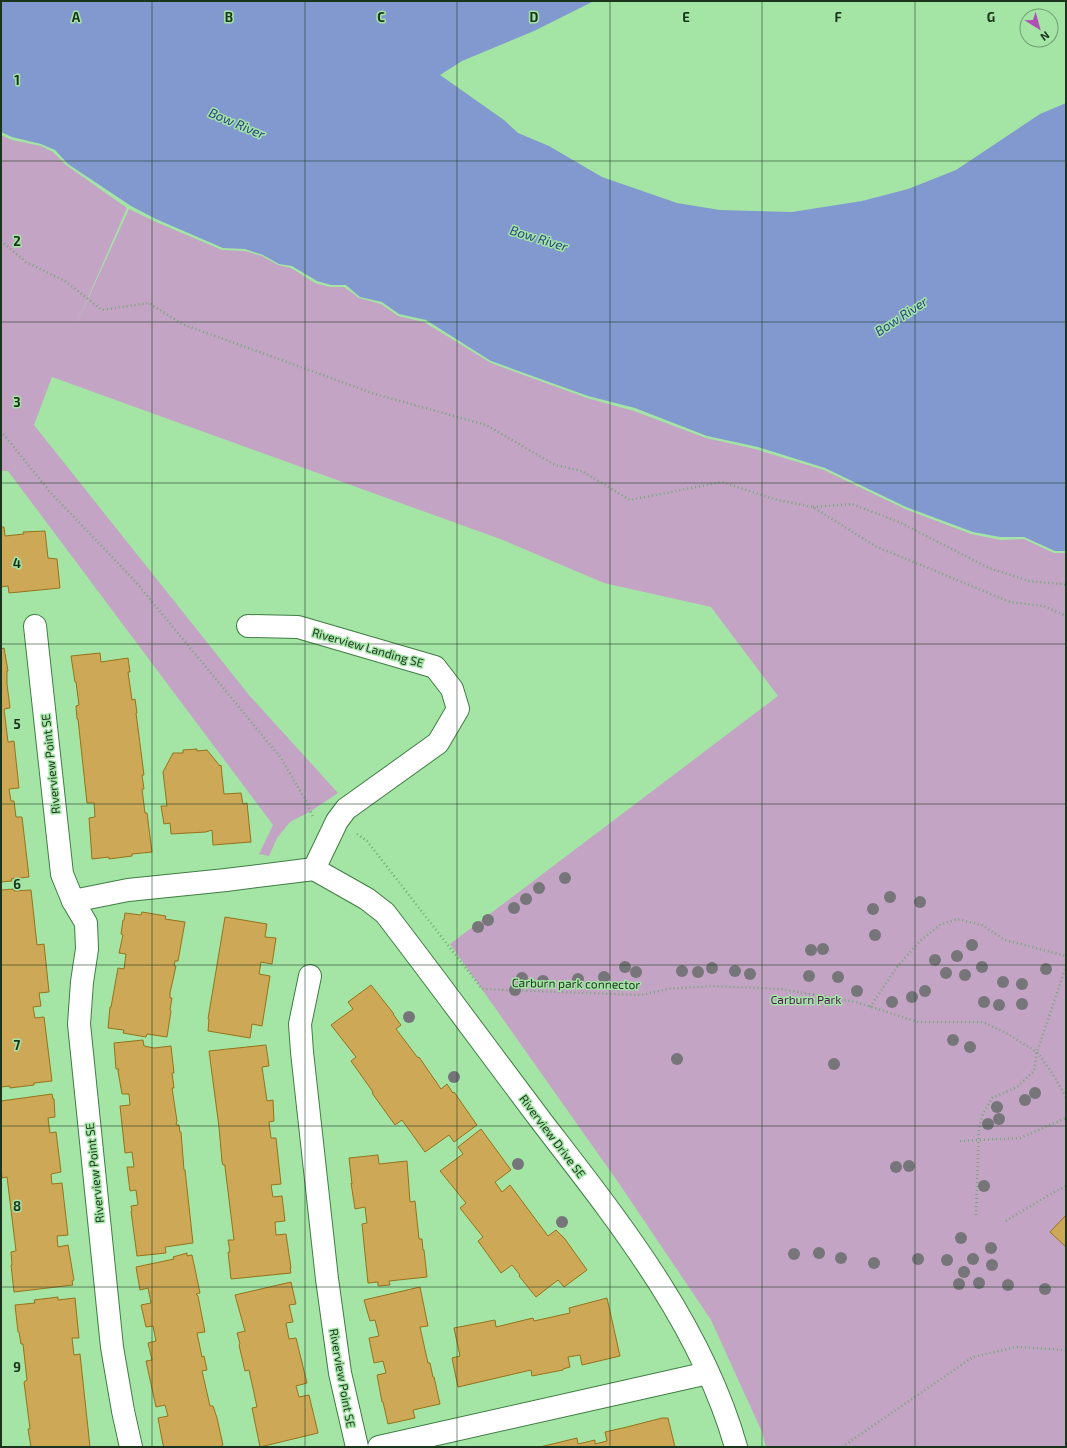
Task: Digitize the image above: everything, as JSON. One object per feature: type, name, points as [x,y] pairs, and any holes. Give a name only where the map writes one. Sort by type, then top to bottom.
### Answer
[{"type":"street","name":"Riverview Point SE","points":[[35,626],[62,874],[73,900],[86,923],[87,949],[82,982],[79,1024],[112,1347],[131,1447]]},
{"type":"street","name":"Riverview Landing SE","points":[[248,626],[298,627],[435,667],[452,689],[458,709],[438,743],[346,809],[337,821],[314,869]]},
{"type":"street","points":[[73,900],[128,890],[314,869]]},
{"type":"street","name":"Riverview Drive SE","points":[[314,869],[367,899],[385,914],[614,1217],[690,1332],[730,1424],[736,1447]]},
{"type":"street","name":"Riverview Point SE","points":[[310,976],[300,1024],[302,1052],[327,1279],[339,1365],[357,1447]]},
{"type":"street","points":[[379,1447],[708,1373]]},
{"type":"path","points":[[1,241],[26,262],[64,281],[102,310],[149,303],[182,324],[375,394],[486,424],[555,465],[582,472],[630,500],[722,482],[777,500],[813,507],[852,504],[899,522],[989,568],[1029,581],[1066,585]]},
{"type":"path","points":[[1,431],[50,492],[135,582],[280,758],[306,801],[313,817]]},
{"type":"path","points":[[813,507],[875,546],[1010,602],[1044,606],[1066,616]]},
{"type":"path","name":"Carburn park connector","points":[[367,841],[482,989],[641,995],[668,989],[712,986],[781,989],[856,1002],[918,1022],[983,1022],[1006,1033],[1037,1052]]},
{"type":"path","points":[[870,1007],[897,967],[920,941],[940,925],[957,919],[982,925],[1006,940],[1066,956]]},
{"type":"path","points":[[976,1215],[979,1128],[982,1116],[992,1098],[1017,1087],[1034,1071],[1037,1052],[1066,966]]},
{"type":"path","points":[[1037,1052],[1054,1076],[1066,1097]]},
{"type":"path","points":[[960,1141],[1020,1138],[1066,1118]]},
{"type":"path","points":[[1006,1221],[1066,1186]]},
{"type":"path","points":[[842,1447],[973,1357],[1016,1347],[1066,1350]]},
{"type":"green space","name":"Carburn Park","points":[[1,135],[12,140],[41,146],[53,152],[66,165],[127,208],[76,325],[129,209],[222,250],[245,251],[262,256],[278,265],[291,268],[315,283],[330,287],[344,287],[359,298],[381,304],[398,316],[424,322],[491,363],[587,398],[634,411],[706,438],[755,449],[824,470],[905,509],[971,534],[1001,540],[1024,539],[1054,553],[1066,553],[1066,1447],[766,1447],[762,1432],[711,1320],[618,1182],[450,944],[778,696],[711,607],[604,583],[503,540],[52,377],[34,425],[249,695],[338,793],[311,811],[290,822],[277,838],[269,856],[259,854],[273,825],[8,471],[1,471]]},
{"type":"water","name":"Bow River","points":[[1,1],[594,1],[534,31],[462,61],[440,75],[504,120],[518,133],[549,146],[602,177],[677,203],[720,210],[792,212],[862,201],[908,189],[956,170],[1040,114],[1066,103],[1066,551],[1055,551],[1024,537],[1000,537],[973,532],[906,507],[825,468],[758,447],[707,436],[635,408],[588,396],[491,361],[426,320],[399,314],[382,302],[360,297],[346,285],[331,285],[317,281],[292,266],[279,264],[263,255],[245,249],[223,248],[156,219],[131,206],[68,164],[55,150],[41,144],[12,137],[1,132]]},
{"type":"building","points":[[1,527],[4,527],[5,536],[24,534],[23,532],[45,531],[48,558],[57,559],[60,588],[9,593],[8,586],[1,587]]},
{"type":"building","points":[[4,648],[8,671],[7,684],[10,708],[4,709],[8,742],[14,741],[19,788],[9,789],[11,801],[14,801],[16,817],[22,817],[29,877],[1,882],[1,649]]},
{"type":"building","points":[[100,653],[101,662],[128,658],[130,672],[128,672],[132,700],[135,699],[144,775],[142,775],[144,789],[142,789],[152,852],[132,854],[132,856],[109,859],[109,857],[92,859],[89,818],[95,817],[94,803],[87,803],[77,719],[76,706],[79,705],[71,656]]},
{"type":"building","points":[[197,749],[197,751],[207,750],[220,766],[221,765],[224,794],[241,793],[243,804],[247,803],[251,842],[213,845],[212,830],[206,832],[171,834],[170,823],[164,824],[161,806],[167,806],[163,772],[173,753],[183,753],[183,750]]},
{"type":"building","points":[[14,889],[14,891],[31,890],[37,945],[44,944],[49,992],[39,993],[41,1006],[33,1007],[35,1018],[44,1017],[52,1081],[10,1088],[10,1086],[1,1087],[1,890]]},
{"type":"building","points":[[142,912],[166,916],[165,919],[185,922],[178,961],[175,961],[174,966],[176,966],[170,993],[170,998],[172,998],[167,1037],[147,1034],[146,1037],[123,1033],[124,1030],[108,1028],[110,1007],[118,968],[124,969],[126,954],[119,953],[123,935],[121,934],[125,913],[141,915]]},
{"type":"building","points":[[225,917],[267,924],[265,937],[276,938],[272,964],[261,962],[259,974],[270,976],[262,1026],[252,1024],[250,1038],[208,1031],[208,1019]]},
{"type":"building","points":[[371,985],[401,1025],[396,1029],[418,1058],[419,1057],[441,1089],[447,1084],[477,1125],[454,1142],[449,1135],[425,1152],[402,1120],[395,1125],[351,1061],[356,1057],[331,1025],[353,1009],[348,1002]]},
{"type":"building","points":[[143,1040],[144,1046],[154,1048],[171,1046],[174,1073],[172,1073],[174,1088],[172,1088],[177,1121],[176,1125],[179,1125],[181,1132],[193,1243],[165,1247],[166,1253],[137,1256],[131,1206],[138,1205],[136,1190],[130,1191],[127,1167],[134,1167],[132,1152],[125,1153],[120,1106],[130,1105],[129,1094],[122,1094],[118,1071],[119,1069],[116,1069],[114,1043]]},
{"type":"building","points":[[266,1045],[269,1066],[262,1067],[267,1101],[273,1100],[274,1121],[269,1122],[271,1138],[276,1138],[281,1184],[271,1185],[273,1197],[282,1196],[285,1221],[275,1222],[276,1235],[286,1234],[291,1273],[231,1279],[228,1240],[234,1240],[225,1165],[223,1165],[222,1162],[209,1051]]},
{"type":"building","points":[[52,1094],[54,1099],[55,1117],[48,1118],[50,1133],[56,1132],[61,1172],[51,1174],[52,1184],[62,1183],[68,1235],[57,1236],[58,1247],[68,1245],[74,1280],[72,1281],[73,1285],[14,1292],[11,1252],[16,1251],[7,1177],[2,1178],[1,1170],[1,1101]]},
{"type":"building","points":[[481,1129],[511,1170],[495,1182],[502,1192],[510,1185],[548,1236],[556,1230],[565,1239],[587,1270],[564,1287],[558,1280],[536,1297],[512,1265],[501,1273],[478,1241],[483,1237],[460,1208],[466,1203],[440,1171],[463,1154],[458,1147]]},
{"type":"building","points":[[378,1155],[379,1164],[407,1161],[410,1202],[415,1201],[419,1239],[422,1239],[427,1277],[389,1281],[390,1285],[378,1286],[378,1282],[368,1283],[362,1224],[367,1223],[365,1207],[355,1209],[349,1158]]},
{"type":"building","points":[[1066,1215],[1066,1247],[1050,1232]]},
{"type":"building","points":[[187,1253],[187,1256],[192,1255],[200,1293],[196,1294],[198,1296],[205,1332],[197,1333],[202,1357],[204,1356],[207,1370],[202,1371],[210,1406],[213,1406],[217,1418],[223,1445],[222,1447],[165,1447],[163,1445],[158,1418],[168,1416],[165,1405],[156,1407],[146,1361],[152,1360],[148,1343],[156,1341],[153,1326],[146,1327],[141,1305],[151,1303],[148,1288],[140,1290],[136,1267],[174,1259],[173,1257]]},
{"type":"building","points":[[291,1282],[296,1304],[289,1305],[293,1322],[286,1323],[289,1339],[296,1338],[307,1383],[296,1386],[299,1397],[309,1395],[318,1433],[260,1447],[252,1408],[257,1407],[249,1370],[245,1371],[237,1333],[245,1331],[235,1295]]},
{"type":"building","points":[[420,1287],[428,1326],[420,1327],[428,1363],[430,1363],[440,1404],[413,1410],[415,1418],[388,1424],[377,1375],[386,1373],[383,1361],[374,1363],[369,1338],[379,1336],[375,1320],[370,1321],[364,1300]]},
{"type":"building","points":[[58,1297],[58,1300],[75,1298],[79,1338],[72,1338],[74,1355],[80,1354],[90,1447],[31,1447],[24,1382],[27,1380],[23,1344],[21,1344],[18,1332],[15,1305],[35,1303],[34,1300]]},
{"type":"building","points":[[607,1298],[620,1356],[582,1365],[580,1355],[568,1357],[570,1367],[563,1370],[532,1376],[531,1370],[458,1387],[452,1358],[460,1356],[454,1328],[495,1320],[496,1327],[533,1318],[534,1321],[570,1313],[569,1308]]},
{"type":"building","points":[[662,1418],[668,1418],[675,1447],[540,1447],[577,1438],[578,1444],[595,1440],[595,1444],[607,1441],[605,1432]]}]
